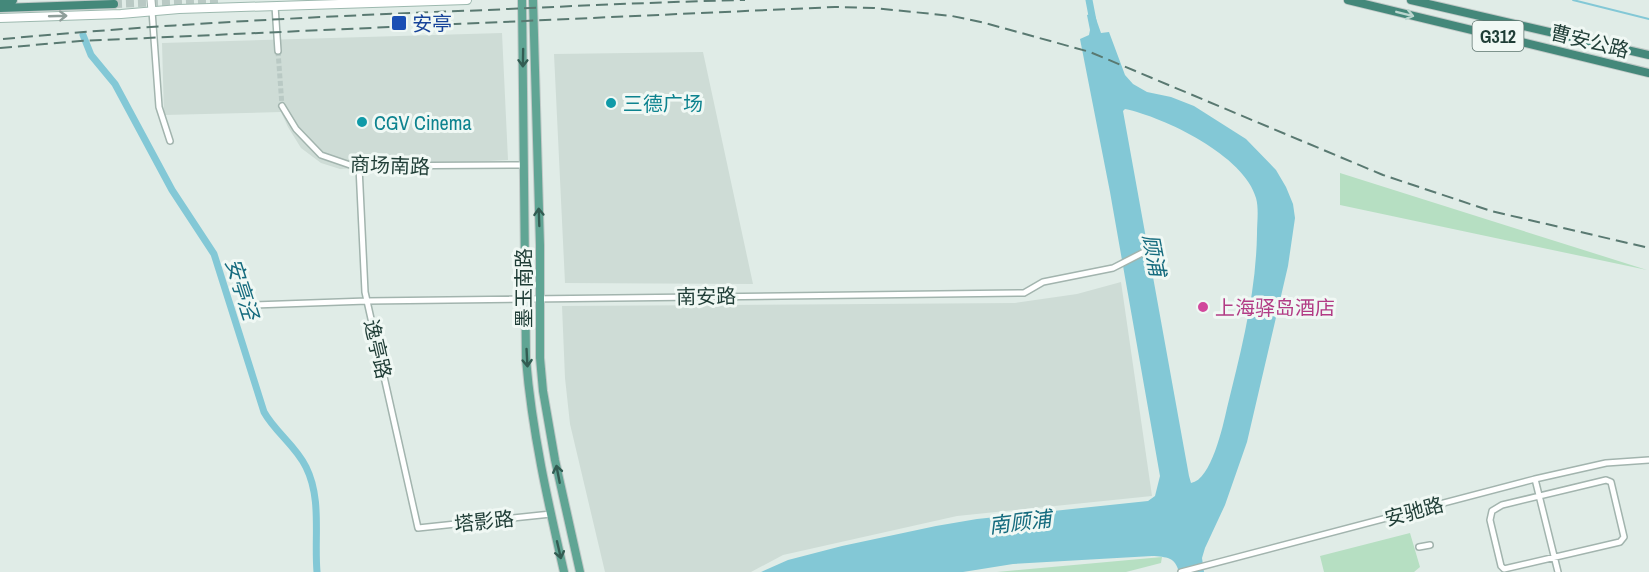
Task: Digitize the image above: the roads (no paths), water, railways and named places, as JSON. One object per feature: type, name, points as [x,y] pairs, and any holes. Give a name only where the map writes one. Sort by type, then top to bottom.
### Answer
[{"type":"highway","points":[[0,0],[13,0]]},
{"type":"highway","name":"曹安公路","points":[[1348,0],[1649,73]]},
{"type":"highway","name":"曹安公路","points":[[1410,0],[1649,55]]},
{"type":"highway","points":[[0,8],[114,4]]},
{"type":"main road","points":[[0,18],[467,0]]},
{"type":"main road","name":"墨玉南路","points":[[522,0],[529,391],[540,463],[564,572]]},
{"type":"main road","name":"墨玉南路","points":[[533,0],[540,245],[540,358],[543,391],[562,494],[580,572]]},
{"type":"street","points":[[151,0],[159,107],[170,141]]},
{"type":"street","points":[[275,6],[278,51]]},
{"type":"street","name":"商场南路","points":[[282,106],[296,129],[321,155],[359,167],[524,165]]},
{"type":"street","name":"逸亭路","points":[[359,167],[367,300],[418,528]]},
{"type":"street","name":"南安路","points":[[253,305],[367,300],[1024,293],[1043,282],[1113,268],[1150,249]]},
{"type":"street","name":"安驰路","points":[[1181,572],[1535,479],[1606,463],[1649,460]]},
{"type":"street","points":[[1535,479],[1558,572]]},
{"type":"street","points":[[1606,480],[1611,482],[1624,537],[1620,542],[1504,569],[1501,566],[1490,520],[1492,511],[1502,505],[1539,496],[1606,480]]},
{"type":"street","name":"塔影路","points":[[418,528],[551,514]]},
{"type":"street","points":[[1419,547],[1430,545]]},
{"type":"water","name":"南顾浦","points":[[1094,13],[1101,33],[1109,32],[1125,75],[1133,84],[1147,92],[1171,97],[1194,106],[1246,139],[1276,170],[1293,204],[1295,218],[1288,266],[1247,442],[1225,505],[1205,548],[1202,558],[1204,572],[1179,572],[1175,563],[1170,559],[1152,556],[1013,564],[963,572],[761,572],[788,560],[936,526],[977,519],[1148,501],[1155,496],[1160,476],[1110,192],[1080,39],[1089,35],[1087,15]],"holes":[[[1125,109],[1141,113],[1181,130],[1220,153],[1249,182],[1257,202],[1254,278],[1237,365],[1215,451],[1204,473],[1198,480],[1191,483],[1123,111]]]},
{"type":"waterway","name":"顾浦","points":[[1089,0],[1093,21]]},
{"type":"waterway","points":[[1573,0],[1649,19]]},
{"type":"waterway","name":"安亭泾","points":[[83,35],[91,55],[115,84],[172,190],[214,254],[264,412],[302,459],[311,479],[316,505],[317,572]]},
{"type":"tunnel","points":[[114,4],[220,0]]},
{"type":"tunnel","points":[[278,51],[282,106]]},
{"type":"railway","points":[[3,39],[305,18],[745,0]]},
{"type":"railway","points":[[0,48],[80,41],[835,7],[874,8],[952,16],[1090,52],[1383,175],[1491,211],[1649,248]]},
{"type":"place","name":"安亭","points":[[399,23]]},
{"type":"place","name":"三德广场","points":[[611,103]]},
{"type":"place","name":"CGV Cinema","points":[[362,122]]},
{"type":"place","name":"上海驿岛酒店","points":[[1203,307]]}]
